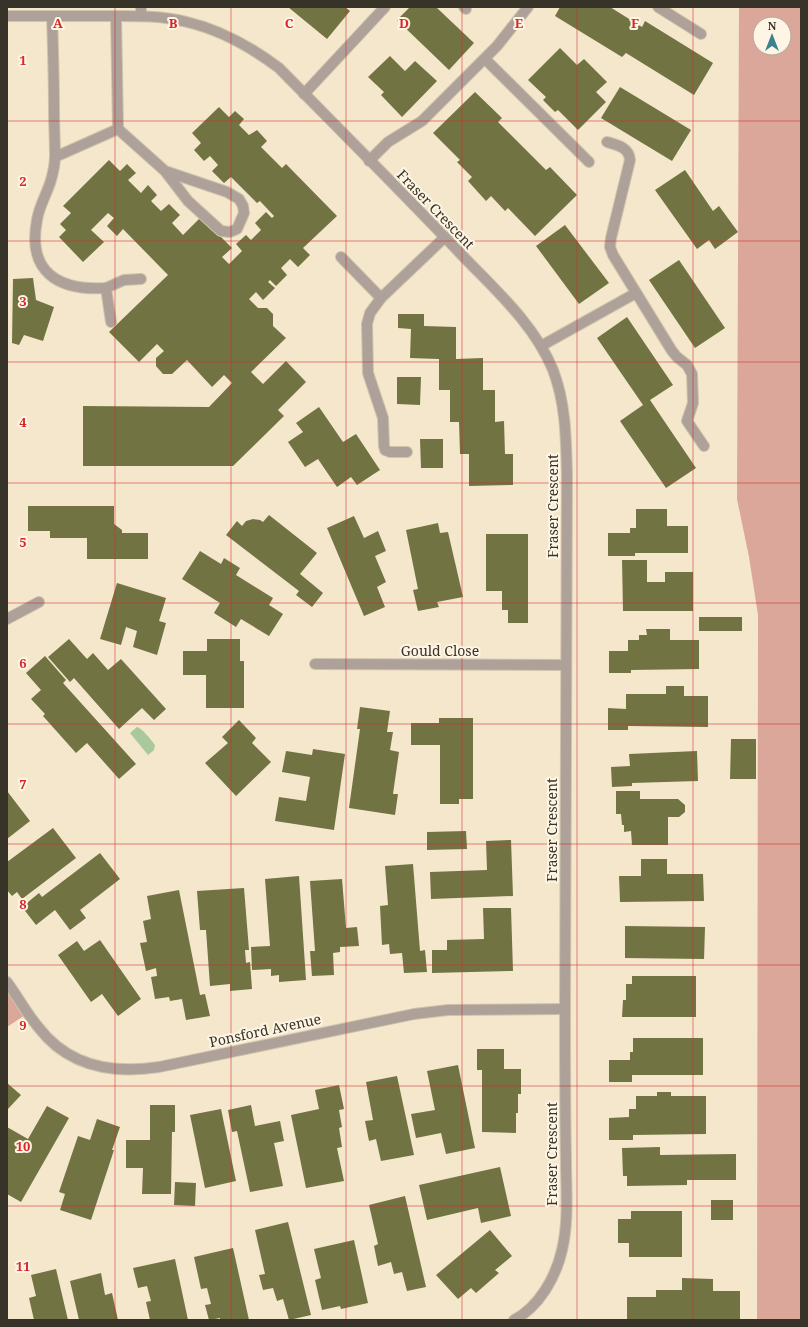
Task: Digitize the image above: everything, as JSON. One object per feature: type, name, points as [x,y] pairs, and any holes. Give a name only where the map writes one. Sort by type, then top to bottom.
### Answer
[{"type":"street","points":[[304,94],[385,7]]},
{"type":"street","points":[[369,160],[388,142],[422,121],[507,36],[528,7]]},
{"type":"street","points":[[658,7],[701,34]]},
{"type":"street","name":"Fraser Crescent","points":[[7,16],[116,16],[141,12],[186,21],[227,36],[263,57],[279,68],[445,236],[506,301],[524,322],[541,346],[553,370],[565,416],[567,475],[565,1009],[566,1207],[563,1250],[554,1273],[543,1293],[518,1319]]},
{"type":"street","points":[[52,16],[55,157],[51,180],[41,204],[37,220],[35,244],[37,255],[42,267],[52,278],[80,288],[106,288],[124,280],[141,279]]},
{"type":"street","points":[[116,16],[118,129],[165,171],[188,201],[221,231],[230,232],[237,229],[244,213],[243,206],[239,198],[227,192],[165,171]]},
{"type":"street","points":[[485,59],[589,162]]},
{"type":"street","points":[[55,157],[118,129]]},
{"type":"street","points":[[607,142],[621,146],[630,156],[610,248],[677,357],[691,369],[693,403],[687,421],[704,446]]},
{"type":"street","points":[[407,452],[390,452],[385,450],[383,418],[368,373],[367,324],[370,313],[381,298],[445,236]]},
{"type":"street","points":[[341,257],[381,298]]},
{"type":"street","points":[[106,288],[111,322]]},
{"type":"street","points":[[541,346],[636,292]]},
{"type":"street","points":[[7,619],[39,602]]},
{"type":"street","name":"Gould Close","points":[[315,664],[566,665]]},
{"type":"street","name":"Ponsford Avenue","points":[[7,982],[39,1028],[62,1051],[76,1059],[109,1069],[142,1069],[159,1067],[414,1014],[448,1010],[565,1009]]},
{"type":"shaded area","points":[[739,7],[801,7],[801,1320],[757,1320],[758,615],[749,557],[737,499]]},
{"type":"shaded area","points":[[137,727],[144,732],[155,745],[154,750],[148,755],[130,733]]},
{"type":"shaded area","points":[[7,982],[28,1013],[7,1027]]},
{"type":"building","points":[[288,7],[345,7],[350,11],[327,39]]},
{"type":"building","points":[[410,7],[436,7],[474,43],[449,70],[397,20]]},
{"type":"building","points":[[560,7],[610,7],[642,27],[645,21],[713,63],[694,95],[626,53],[622,57],[555,16]]},
{"type":"building","points":[[560,48],[577,65],[584,59],[607,82],[596,92],[606,102],[578,130],[558,110],[555,112],[543,100],[546,97],[528,80]]},
{"type":"building","points":[[390,56],[405,71],[415,61],[437,81],[402,117],[381,95],[384,92],[368,77]]},
{"type":"building","points":[[620,87],[691,130],[672,161],[601,118]]},
{"type":"building","points":[[475,92],[502,118],[498,122],[546,170],[550,167],[577,195],[535,236],[508,208],[505,211],[491,196],[486,201],[468,181],[472,177],[457,162],[460,160],[433,133]]},
{"type":"building","points":[[219,107],[229,117],[235,111],[244,119],[239,125],[249,135],[257,130],[267,141],[261,147],[282,168],[286,164],[337,216],[303,248],[310,255],[298,267],[290,259],[281,268],[287,275],[276,286],[270,280],[268,282],[275,288],[263,300],[256,292],[249,299],[258,308],[267,308],[273,314],[273,326],[286,338],[251,372],[263,384],[286,361],[306,382],[278,410],[284,416],[233,466],[83,466],[83,406],[209,407],[232,383],[224,375],[212,387],[187,360],[172,374],[163,374],[156,366],[156,358],[164,351],[157,344],[139,362],[109,332],[168,275],[123,229],[117,236],[107,226],[114,218],[108,213],[91,230],[104,242],[83,262],[59,237],[66,230],[60,224],[71,213],[63,206],[109,160],[120,171],[127,164],[136,173],[128,180],[141,193],[148,185],[157,195],[151,201],[161,211],[169,204],[180,215],[172,223],[183,235],[201,217],[232,248],[222,257],[229,264],[242,251],[236,244],[246,235],[251,240],[261,230],[255,223],[266,212],[272,218],[274,216],[260,201],[257,203],[231,177],[224,183],[212,171],[218,165],[210,156],[204,161],[194,150],[201,143],[192,133]]},
{"type":"building","points":[[685,170],[713,211],[719,206],[738,232],[715,249],[709,240],[697,249],[655,190]]},
{"type":"building","points":[[565,225],[609,283],[579,304],[536,246]]},
{"type":"building","points":[[679,260],[725,328],[695,348],[649,280]]},
{"type":"building","points":[[33,278],[36,300],[54,307],[43,341],[24,335],[19,345],[12,343],[13,279]]},
{"type":"building","points":[[398,314],[424,314],[424,326],[456,327],[456,359],[483,358],[483,390],[495,390],[495,422],[504,421],[505,454],[513,454],[513,485],[469,486],[469,454],[460,454],[459,422],[450,422],[450,390],[439,390],[439,359],[410,358],[411,329],[398,328]]},
{"type":"building","points":[[627,317],[673,385],[650,400],[696,468],[666,488],[620,421],[643,405],[597,338]]},
{"type":"building","points":[[397,377],[421,377],[420,405],[397,404]]},
{"type":"building","points":[[319,407],[343,442],[356,434],[380,470],[357,485],[351,477],[337,487],[318,459],[305,467],[288,442],[303,432],[296,423]]},
{"type":"building","points":[[420,439],[443,439],[443,468],[421,468]]},
{"type":"building","points":[[28,506],[114,506],[114,524],[122,530],[122,533],[148,533],[148,559],[87,559],[87,538],[50,538],[50,531],[28,531]]},
{"type":"building","points":[[636,509],[667,509],[667,526],[688,526],[688,553],[635,553],[635,556],[608,556],[608,533],[630,533],[630,528],[636,528]]},
{"type":"building","points":[[269,515],[317,553],[300,574],[323,593],[312,607],[296,595],[299,591],[226,535],[237,521],[242,526],[246,521],[253,519],[263,522]]},
{"type":"building","points":[[354,516],[364,538],[378,531],[386,551],[375,556],[386,582],[377,587],[385,607],[364,616],[327,528]]},
{"type":"building","points":[[438,523],[440,533],[448,532],[463,597],[437,602],[439,607],[418,611],[413,590],[418,589],[406,530]]},
{"type":"building","points":[[486,534],[528,534],[528,623],[508,623],[508,610],[502,610],[502,591],[486,591]]},
{"type":"building","points":[[200,551],[221,564],[224,558],[240,568],[236,575],[273,598],[269,605],[283,614],[269,636],[241,619],[236,627],[214,613],[220,603],[182,579]]},
{"type":"building","points":[[622,560],[647,560],[647,582],[665,582],[665,572],[693,572],[693,611],[623,611]]},
{"type":"building","points":[[117,583],[166,598],[159,621],[166,623],[157,655],[133,647],[137,631],[126,627],[121,645],[100,639]]},
{"type":"building","points":[[699,617],[742,617],[742,631],[699,631]]},
{"type":"building","points":[[646,629],[670,629],[670,640],[699,640],[699,669],[631,670],[631,673],[609,673],[609,651],[628,651],[628,640],[639,640],[639,635],[647,635]]},
{"type":"building","points":[[69,639],[87,659],[93,653],[108,670],[121,659],[166,709],[154,720],[142,708],[119,729],[74,678],[70,682],[48,657]]},
{"type":"building","points":[[207,639],[240,639],[240,661],[244,661],[244,708],[206,708],[206,675],[183,675],[183,651],[207,651]]},
{"type":"building","points":[[45,656],[66,680],[63,683],[136,764],[119,779],[87,743],[76,753],[43,716],[45,714],[31,699],[41,690],[26,673]]},
{"type":"building","points":[[666,686],[684,686],[684,696],[708,696],[708,727],[628,726],[628,730],[608,730],[608,708],[626,709],[626,694],[666,694]]},
{"type":"building","points":[[360,707],[390,711],[387,732],[393,732],[390,750],[399,752],[393,794],[398,794],[395,815],[349,808],[360,729],[357,729]]},
{"type":"building","points":[[439,718],[473,718],[473,799],[459,799],[459,804],[440,804],[440,745],[411,745],[411,723],[439,723]]},
{"type":"building","points":[[239,720],[256,738],[252,743],[271,762],[236,796],[205,763],[228,743],[222,737]]},
{"type":"building","points":[[731,739],[756,739],[756,779],[730,779]]},
{"type":"building","points":[[313,749],[345,754],[334,830],[275,821],[279,797],[306,801],[310,777],[282,772],[286,751],[312,755]]},
{"type":"building","points":[[697,751],[698,781],[632,783],[632,786],[612,787],[611,767],[630,766],[629,754]]},
{"type":"building","points":[[7,791],[30,821],[7,839]]},
{"type":"building","points":[[616,791],[640,791],[640,799],[678,799],[685,805],[685,812],[679,817],[668,817],[668,845],[632,845],[631,831],[624,832],[621,814],[616,814]]},
{"type":"building","points":[[53,828],[76,858],[22,899],[17,892],[12,896],[7,890],[7,862]]},
{"type":"building","points":[[466,831],[467,849],[427,850],[427,832]]},
{"type":"building","points":[[511,840],[513,896],[431,899],[430,872],[487,870],[486,841]]},
{"type":"building","points":[[100,853],[120,879],[80,910],[86,918],[70,930],[55,910],[36,925],[22,907],[39,893],[42,897]]},
{"type":"building","points":[[641,859],[667,859],[667,874],[703,874],[704,901],[620,902],[619,876],[641,876]]},
{"type":"building","points":[[413,864],[420,951],[425,950],[427,972],[404,973],[402,953],[390,954],[389,944],[382,945],[380,906],[388,905],[385,866]]},
{"type":"building","points":[[299,876],[306,980],[279,982],[279,975],[271,976],[271,969],[252,970],[251,947],[270,946],[265,879]]},
{"type":"building","points":[[342,879],[346,928],[357,927],[359,946],[340,947],[340,952],[333,953],[334,975],[312,976],[310,951],[315,951],[310,881]]},
{"type":"building","points":[[244,888],[249,950],[245,950],[246,963],[250,962],[252,989],[230,991],[230,984],[210,986],[206,930],[200,930],[197,891]]},
{"type":"building","points":[[179,890],[200,995],[205,994],[210,1016],[186,1020],[182,999],[170,1001],[169,997],[155,999],[151,977],[157,976],[156,968],[146,971],[140,943],[147,942],[143,921],[151,919],[147,896]]},
{"type":"building","points":[[483,908],[511,908],[513,971],[432,973],[432,950],[447,950],[447,940],[484,939]]},
{"type":"building","points":[[625,926],[705,927],[704,959],[625,958]]},
{"type":"building","points":[[100,940],[141,999],[118,1016],[102,994],[91,1002],[58,955],[77,941],[84,951]]},
{"type":"building","points":[[632,976],[696,976],[696,1017],[622,1017],[623,1000],[626,1000],[626,984],[632,984]]},
{"type":"building","points":[[633,1038],[703,1038],[703,1075],[632,1075],[632,1082],[609,1082],[609,1060],[630,1060],[630,1052],[633,1052]]},
{"type":"building","points":[[477,1049],[504,1049],[504,1069],[521,1069],[521,1094],[518,1094],[516,1133],[482,1132],[482,1070],[477,1070]]},
{"type":"building","points":[[458,1065],[475,1148],[446,1154],[441,1133],[416,1138],[411,1114],[435,1110],[427,1071]]},
{"type":"building","points":[[397,1076],[414,1155],[381,1161],[376,1139],[369,1141],[365,1121],[373,1120],[366,1082]]},
{"type":"building","points":[[7,1083],[21,1095],[7,1110]]},
{"type":"building","points":[[339,1085],[344,1109],[339,1110],[342,1127],[339,1128],[342,1147],[337,1148],[344,1181],[306,1188],[291,1115],[319,1109],[315,1090]]},
{"type":"building","points":[[657,1092],[671,1092],[671,1096],[706,1096],[706,1134],[633,1135],[633,1140],[609,1140],[609,1118],[629,1117],[629,1109],[636,1109],[636,1096],[657,1096]]},
{"type":"building","points":[[150,1105],[175,1105],[175,1132],[172,1132],[171,1194],[142,1194],[143,1168],[126,1168],[126,1140],[150,1140]]},
{"type":"building","points":[[251,1105],[255,1126],[280,1121],[284,1141],[274,1143],[283,1186],[250,1192],[237,1131],[232,1132],[228,1110]]},
{"type":"building","points":[[47,1106],[69,1118],[21,1202],[7,1194],[7,1127],[28,1139]]},
{"type":"building","points":[[221,1109],[236,1181],[205,1188],[190,1115]]},
{"type":"building","points":[[97,1119],[120,1127],[91,1220],[60,1210],[65,1194],[59,1192],[78,1136],[90,1140]]},
{"type":"building","points":[[660,1147],[660,1155],[736,1154],[736,1180],[687,1180],[687,1185],[627,1186],[627,1176],[623,1176],[622,1148]]},
{"type":"building","points":[[500,1167],[511,1216],[481,1223],[478,1208],[427,1220],[419,1185]]},
{"type":"building","points":[[175,1182],[196,1183],[195,1206],[174,1205]]},
{"type":"building","points":[[405,1196],[426,1287],[407,1291],[402,1272],[394,1274],[391,1262],[378,1266],[374,1246],[378,1244],[369,1205]]},
{"type":"building","points":[[711,1200],[733,1200],[733,1220],[711,1220]]},
{"type":"building","points":[[631,1211],[682,1211],[682,1257],[629,1257],[629,1243],[618,1243],[618,1219],[631,1219]]},
{"type":"building","points":[[288,1222],[311,1315],[289,1320],[283,1299],[277,1301],[273,1288],[263,1290],[259,1275],[265,1274],[255,1230]]},
{"type":"building","points":[[490,1230],[512,1256],[495,1270],[499,1273],[476,1293],[471,1288],[458,1299],[436,1275]]},
{"type":"building","points":[[354,1240],[368,1303],[341,1309],[340,1306],[322,1310],[315,1280],[321,1278],[314,1249]]},
{"type":"building","points":[[233,1248],[249,1320],[220,1320],[220,1318],[209,1320],[205,1305],[211,1304],[207,1288],[201,1289],[194,1257]]},
{"type":"building","points":[[175,1259],[188,1320],[150,1320],[146,1302],[151,1301],[147,1286],[138,1288],[133,1268]]},
{"type":"building","points":[[56,1269],[68,1320],[34,1320],[29,1298],[36,1296],[31,1275]]},
{"type":"building","points":[[101,1273],[105,1295],[112,1293],[118,1320],[79,1320],[70,1281]]},
{"type":"building","points":[[682,1278],[713,1279],[713,1291],[740,1291],[740,1320],[627,1320],[627,1297],[656,1297],[656,1290],[682,1290]]}]
